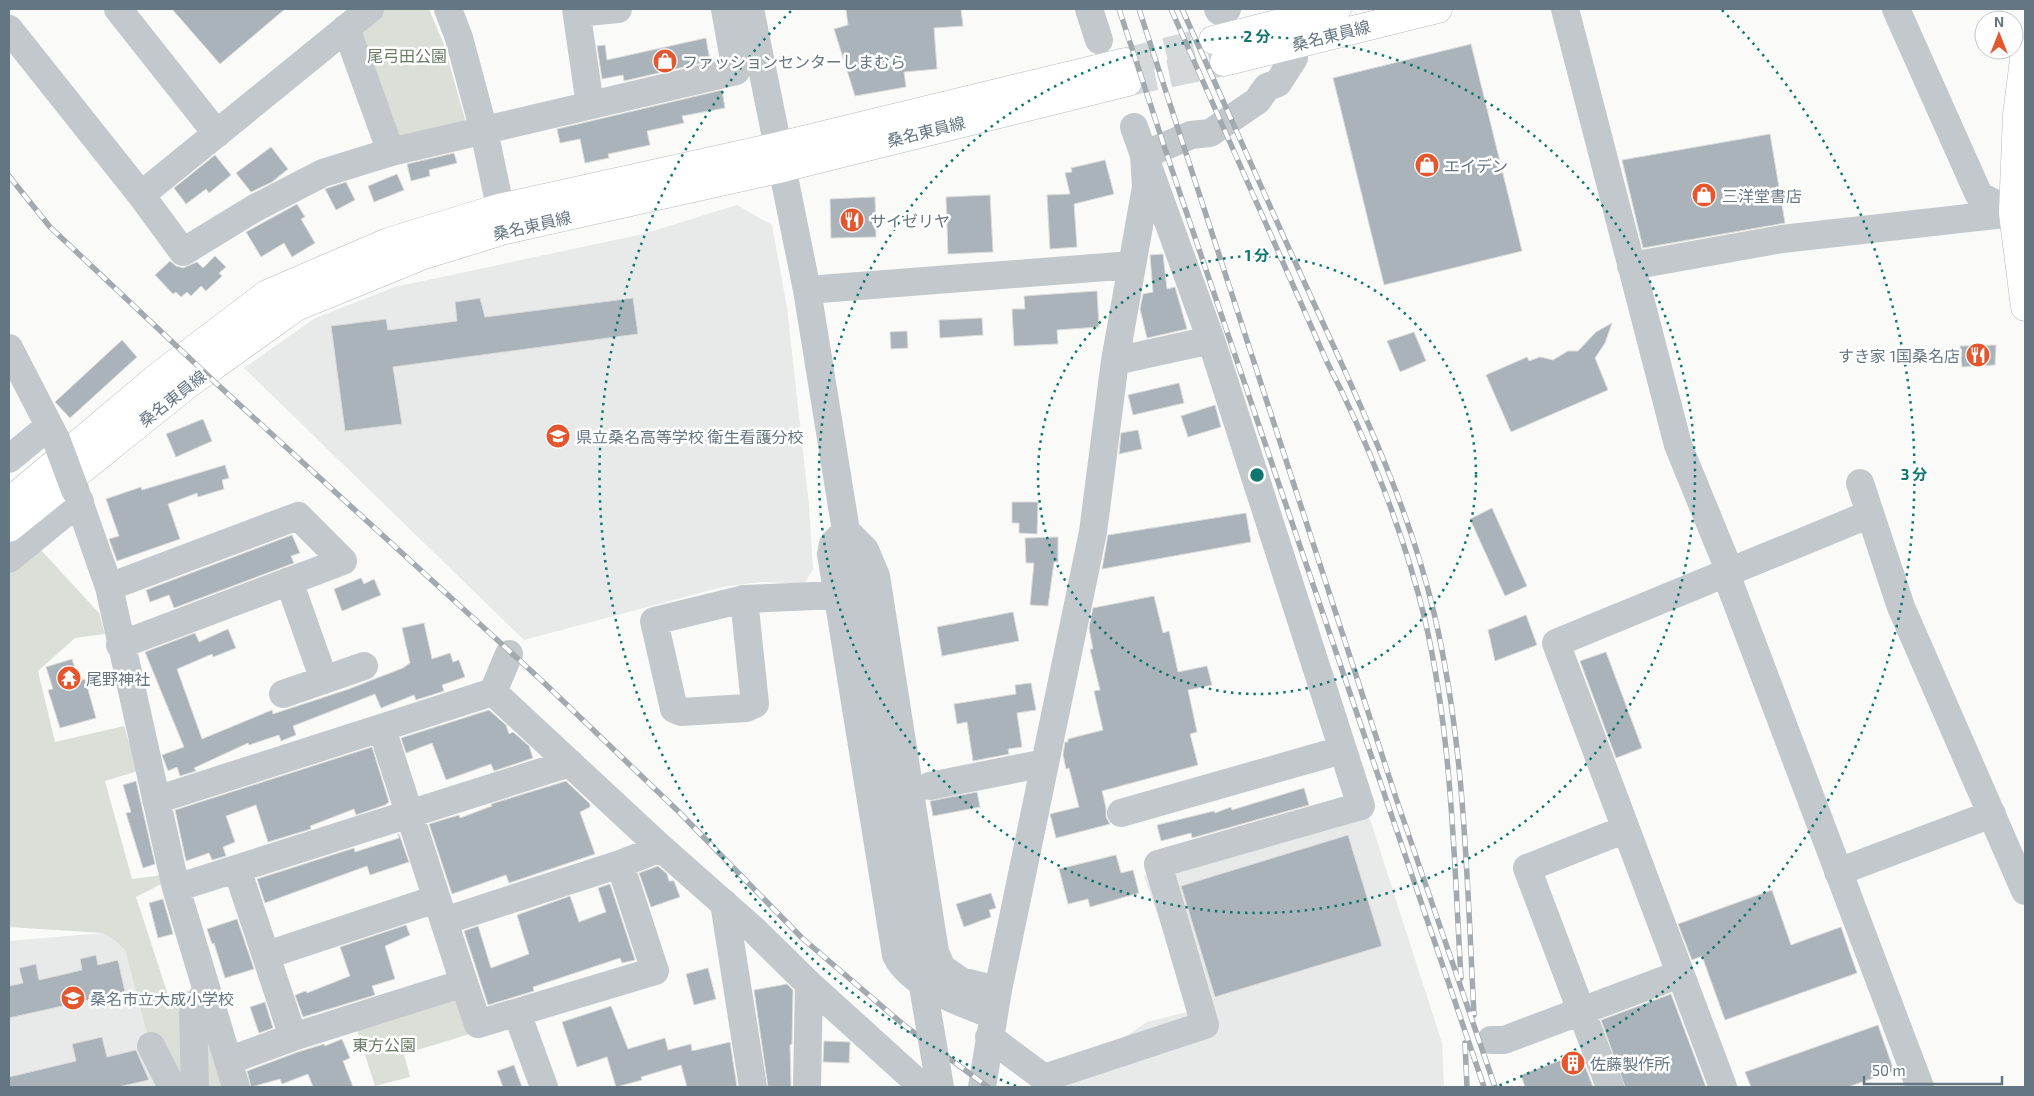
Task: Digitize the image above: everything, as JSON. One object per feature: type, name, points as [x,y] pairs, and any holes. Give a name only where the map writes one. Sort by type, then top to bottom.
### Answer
[{"type":"main road","name":"桑名東員線","points":[[1337,9],[1219,51],[1438,9]]},
{"type":"main road","points":[[2025,52],[2017,115],[2013,214],[2025,307]]},
{"type":"main road","name":"桑名東員線","points":[[9,502],[160,375],[267,294],[388,242],[502,219],[781,157],[1127,72]]},
{"type":"main road","name":"桑名東員線","points":[[9,528],[187,385],[296,307],[421,256],[502,219]]},
{"type":"street","points":[[118,9],[217,134]]},
{"type":"street","points":[[141,195],[370,9]]},
{"type":"street","points":[[448,9],[460,38],[484,131],[502,219]]},
{"type":"street","points":[[590,105],[576,11],[618,9]]},
{"type":"street","points":[[9,29],[141,195],[183,252],[255,208],[323,173],[390,152],[736,71],[725,9]]},
{"type":"street","points":[[750,9],[807,290],[940,1087]]},
{"type":"street","points":[[1089,9],[1099,40]]},
{"type":"street","points":[[1218,9],[1219,11],[1227,9]]},
{"type":"street","points":[[1565,9],[1678,445],[1728,573],[1838,872],[1920,1087]]},
{"type":"street","points":[[1896,9],[1979,195],[2013,214]]},
{"type":"street","points":[[346,28],[390,152]]},
{"type":"street","points":[[1144,154],[1191,135],[1210,133],[1256,101],[1267,87],[1278,83],[1294,58]]},
{"type":"street","points":[[846,531],[865,550],[876,576],[935,952],[942,968],[956,978],[993,1014],[1044,1078],[1205,1025],[1158,864],[1361,806],[1211,340],[1134,126]]},
{"type":"street","points":[[982,1087],[993,1014],[1093,532],[1115,361],[1146,187],[1144,154]]},
{"type":"street","points":[[1631,266],[1782,239],[2013,214]]},
{"type":"street","points":[[807,290],[1132,265]]},
{"type":"street","points":[[1115,361],[1211,340]]},
{"type":"street","points":[[9,348],[52,433],[77,496],[108,588],[176,888],[236,1087]]},
{"type":"street","points":[[9,459],[52,433]]},
{"type":"street","points":[[1860,483],[1901,607],[2025,891]]},
{"type":"street","points":[[9,559],[77,496]]},
{"type":"street","points":[[1724,1087],[1556,643],[1870,514]]},
{"type":"street","points":[[108,588],[298,516],[343,561],[120,645]]},
{"type":"street","points":[[846,531],[833,544],[831,554],[896,954],[901,965],[944,996],[993,1014]]},
{"type":"street","points":[[289,581],[324,680]]},
{"type":"street","points":[[744,599],[755,704],[746,708],[736,709],[681,712],[674,709],[654,621],[744,599],[837,595]]},
{"type":"street","points":[[156,800],[493,692],[509,654]]},
{"type":"street","points":[[283,694],[364,666]]},
{"type":"street","points":[[493,692],[661,848],[756,930],[809,984],[916,1081],[917,1087]]},
{"type":"street","points":[[382,729],[478,1024],[517,1014],[655,971],[620,864]]},
{"type":"street","points":[[1121,813],[1342,750]]},
{"type":"street","points":[[176,888],[570,763]]},
{"type":"street","points":[[930,786],[1046,763]]},
{"type":"street","points":[[1838,872],[1992,814]]},
{"type":"street","points":[[1610,1087],[1527,868],[1626,829]]},
{"type":"street","points":[[267,955],[620,864],[661,848]]},
{"type":"street","points":[[237,869],[293,1037]]},
{"type":"street","points":[[724,904],[753,1087]]},
{"type":"street","points":[[1491,1040],[1504,1040],[1680,974]]},
{"type":"street","points":[[228,1061],[293,1037],[464,983]]},
{"type":"street","points":[[807,1087],[809,984]]},
{"type":"street","points":[[195,1087],[193,1012],[206,991]]},
{"type":"street","points":[[517,1014],[544,1087]]},
{"type":"street","points":[[151,1046],[172,1087]]},
{"type":"shaded area","name":"県立桑名高等学校 衛生看護分校","points":[[737,205],[772,225],[787,308],[809,505],[813,569],[804,584],[761,582],[722,587],[524,640],[244,368],[315,318],[395,287],[643,234]]},
{"type":"shaded area","points":[[1368,813],[1442,1043],[1444,1087],[1050,1087],[1147,1022],[1191,1011],[1144,876]]},
{"type":"shaded area","name":"桑名市立大成小学校","points":[[103,933],[125,950],[161,1087],[9,1087],[9,941]]},
{"type":"green space","name":"尾弓田公園","points":[[383,9],[429,9],[444,45],[465,119],[462,129],[402,141],[360,28]]},
{"type":"green space","points":[[40,549],[99,613],[105,634],[75,638],[38,671],[55,742],[124,726],[138,771],[105,781],[132,879],[163,875],[167,881],[136,897],[169,998],[194,989],[230,1087],[161,1087],[125,950],[113,939],[103,933],[9,927],[9,574]]},
{"type":"green space","name":"東方公園","points":[[457,997],[470,1034],[404,1054],[410,1077],[375,1086],[357,1030]]},
{"type":"building","points":[[172,9],[285,9],[220,64]]},
{"type":"building","points":[[846,9],[961,9],[963,26],[934,28],[937,69],[904,72],[906,87],[855,96],[834,29],[848,25]]},
{"type":"building","name":"ファッションセンターしまむら","points":[[706,38],[710,61],[624,81],[623,75],[602,79],[597,46],[605,45],[607,60]]},
{"type":"building","name":"エイデン","points":[[1471,44],[1522,251],[1384,285],[1333,78]]},
{"type":"building","points":[[722,90],[725,108],[682,116],[684,123],[647,131],[650,145],[608,154],[609,158],[585,163],[580,139],[560,143],[557,129]]},
{"type":"building","name":"三洋堂書店","points":[[1770,134],[1785,223],[1643,248],[1622,160]]},
{"type":"building","points":[[271,147],[288,169],[272,182],[251,192],[236,173]]},
{"type":"building","points":[[454,153],[457,163],[429,170],[430,176],[411,181],[407,164]]},
{"type":"building","points":[[215,155],[231,175],[209,193],[206,189],[186,204],[174,188]]},
{"type":"building","points":[[1105,160],[1114,194],[1074,204],[1077,247],[1050,249],[1047,195],[1070,194],[1065,173],[1072,172],[1071,168]]},
{"type":"building","points":[[397,174],[404,190],[374,202],[368,186]]},
{"type":"building","points":[[346,182],[355,200],[336,210],[325,189]]},
{"type":"building","points":[[990,195],[993,252],[948,254],[946,197]]},
{"type":"building","points":[[875,197],[876,237],[831,238],[830,199]]},
{"type":"building","points":[[297,204],[305,217],[301,219],[315,243],[292,257],[284,243],[261,257],[246,232]]},
{"type":"building","points":[[1163,254],[1167,289],[1175,287],[1187,329],[1147,338],[1140,309],[1143,294],[1153,292],[1150,255]]},
{"type":"building","points":[[215,256],[226,267],[219,273],[222,276],[206,291],[201,286],[191,296],[187,292],[181,297],[176,292],[173,294],[155,275],[170,261],[176,266],[183,268],[197,262],[203,268]]},
{"type":"building","points":[[1097,291],[1099,327],[1057,330],[1058,344],[1014,346],[1012,309],[1025,309],[1024,296]]},
{"type":"building","points":[[480,298],[485,317],[633,298],[638,334],[393,367],[402,424],[345,431],[331,326],[386,319],[388,330],[457,321],[455,302]]},
{"type":"building","points":[[982,318],[983,335],[940,338],[939,320]]},
{"type":"building","points":[[1612,323],[1605,343],[1595,358],[1608,390],[1511,432],[1486,375],[1527,357],[1529,361],[1540,357],[1553,360],[1568,351],[1578,351],[1596,332]]},
{"type":"building","points":[[907,331],[908,348],[891,349],[890,332]]},
{"type":"building","points":[[1414,332],[1426,361],[1400,372],[1387,341]]},
{"type":"building","points":[[122,340],[137,357],[70,418],[55,402]]},
{"type":"building","name":"すき家 1国桑名店","points":[[1996,345],[1995,365],[1962,367],[1960,346]]},
{"type":"building","points":[[1179,383],[1184,403],[1133,415],[1128,395]]},
{"type":"building","points":[[1215,405],[1221,427],[1188,437],[1181,416]]},
{"type":"building","points":[[203,419],[212,441],[176,457],[166,434]]},
{"type":"building","points":[[1138,430],[1142,449],[1119,454],[1121,433]]},
{"type":"building","points":[[225,465],[229,478],[222,480],[224,489],[198,497],[197,493],[168,504],[180,539],[117,561],[109,539],[119,536],[106,499],[141,487],[142,490]]},
{"type":"building","points":[[1012,502],[1038,502],[1037,534],[1019,533],[1019,523],[1012,523]]},
{"type":"building","points":[[1492,508],[1527,586],[1505,596],[1470,519]]},
{"type":"building","points":[[1246,513],[1251,542],[1102,569],[1108,535]]},
{"type":"building","points":[[292,535],[300,553],[291,556],[294,563],[174,608],[169,595],[150,602],[146,590]]},
{"type":"building","points":[[1058,537],[1058,562],[1054,562],[1048,606],[1030,605],[1034,563],[1026,563],[1025,538]]},
{"type":"building","points":[[361,578],[364,584],[374,579],[381,595],[342,611],[334,589]]},
{"type":"building","points":[[1154,596],[1163,633],[1169,631],[1178,672],[1207,666],[1212,685],[1188,690],[1197,732],[1190,734],[1198,765],[1102,791],[1106,817],[1110,824],[1056,838],[1050,814],[1079,807],[1069,768],[1066,769],[1063,755],[1065,742],[1068,742],[1068,739],[1103,730],[1094,691],[1100,690],[1090,649],[1093,649],[1089,628],[1093,608]]},
{"type":"building","points":[[1013,612],[1019,641],[942,656],[937,627]]},
{"type":"building","points":[[1526,615],[1537,645],[1495,661],[1488,630]]},
{"type":"building","points":[[424,623],[432,659],[450,653],[453,662],[459,660],[465,677],[442,685],[444,691],[416,700],[414,695],[381,708],[375,694],[293,726],[296,735],[281,741],[279,735],[249,745],[248,743],[194,768],[196,771],[180,776],[177,767],[168,771],[162,755],[184,747],[145,652],[195,633],[199,642],[228,629],[236,648],[213,657],[212,654],[177,669],[202,739],[272,710],[273,714],[349,689],[403,668],[410,663],[402,628]]},
{"type":"building","points":[[1606,652],[1642,748],[1616,758],[1580,661]]},
{"type":"building","points":[[72,659],[79,681],[85,679],[96,718],[60,728],[48,690],[53,689],[46,667]]},
{"type":"building","points":[[1031,683],[1036,710],[1017,713],[1022,747],[1008,749],[1009,754],[973,761],[967,722],[957,724],[954,704],[1016,694],[1015,685]]},
{"type":"building","points":[[489,710],[506,725],[509,734],[513,732],[529,746],[533,758],[494,771],[491,764],[446,780],[432,743],[406,753],[401,738]]},
{"type":"building","points":[[372,747],[389,802],[385,805],[356,815],[354,809],[310,826],[311,829],[268,842],[256,805],[226,816],[235,842],[223,847],[226,856],[212,860],[209,853],[186,861],[175,810]]},
{"type":"building","points":[[136,781],[155,864],[143,868],[126,813],[131,812],[123,785]]},
{"type":"building","points":[[566,781],[590,804],[590,807],[580,812],[595,854],[509,883],[506,875],[452,894],[429,824],[459,815],[460,818],[492,806],[491,804]]},
{"type":"building","points":[[1304,788],[1309,805],[1192,838],[1191,833],[1161,841],[1157,825],[1214,811],[1215,813],[1231,807],[1232,810]]},
{"type":"building","points":[[977,792],[980,807],[933,816],[930,801]]},
{"type":"building","points":[[398,834],[409,862],[370,875],[367,866],[265,903],[257,879],[354,848],[355,852],[399,838]]},
{"type":"building","points":[[1348,835],[1382,946],[1215,997],[1181,886]]},
{"type":"building","points":[[1116,855],[1121,873],[1133,870],[1139,893],[1090,907],[1088,899],[1068,904],[1059,869]]},
{"type":"building","points":[[658,866],[667,874],[669,881],[674,881],[680,897],[651,907],[639,873]]},
{"type":"building","points":[[610,884],[635,960],[622,963],[620,958],[533,987],[534,991],[488,1005],[464,931],[478,926],[491,968],[529,954],[517,915],[570,896],[579,922],[606,912],[598,888]]},
{"type":"building","points":[[1772,890],[1791,945],[1841,927],[1857,973],[1725,1020],[1702,956],[1692,960],[1678,924]]},
{"type":"building","points":[[991,893],[996,908],[989,910],[991,917],[964,927],[956,904]]},
{"type":"building","points":[[163,899],[173,934],[158,938],[149,903]]},
{"type":"building","points":[[237,919],[254,969],[225,978],[214,943],[212,944],[207,929]]},
{"type":"building","points":[[406,925],[410,935],[385,946],[395,979],[372,986],[375,995],[303,1017],[295,995],[306,991],[307,993],[350,976],[340,947]]},
{"type":"building","points":[[96,955],[98,965],[118,960],[125,992],[9,1018],[9,986],[23,983],[19,968],[36,964],[39,980],[82,970],[80,959]]},
{"type":"building","points":[[708,968],[716,999],[694,1005],[686,974]]},
{"type":"building","points":[[787,984],[793,990],[792,1044],[790,1045],[791,1087],[768,1087],[754,990]]},
{"type":"building","points":[[1671,994],[1706,1087],[1625,1087],[1601,1020]]},
{"type":"building","points":[[265,1002],[273,1028],[259,1033],[250,1007]]},
{"type":"building","points":[[611,1006],[628,1049],[665,1038],[668,1050],[691,1044],[692,1051],[730,1042],[737,1087],[687,1087],[681,1065],[641,1077],[642,1080],[616,1087],[607,1057],[577,1067],[562,1022]]},
{"type":"building","points":[[1878,1025],[1894,1071],[1848,1087],[1751,1087],[1745,1072]]},
{"type":"building","points":[[102,1037],[107,1057],[136,1050],[149,1080],[118,1087],[9,1087],[9,1077],[76,1061],[72,1044]]},
{"type":"building","points":[[342,1039],[350,1058],[343,1061],[353,1087],[313,1087],[308,1074],[282,1084],[280,1079],[251,1087],[247,1071],[298,1052],[324,1044],[325,1046]]},
{"type":"building","points":[[824,1041],[850,1042],[849,1063],[823,1062]]},
{"type":"building","name":"佐藤製作所","points":[[1580,1053],[1593,1087],[1525,1087],[1521,1075]]},
{"type":"building","points":[[514,1065],[522,1087],[503,1087],[497,1071]]},
{"type":"tunnel","points":[[1125,62],[1213,40]]},
{"type":"tunnel","points":[[1128,82],[1224,62]]},
{"type":"railway","points":[[1119,9],[1484,1087]]},
{"type":"railway","points":[[1139,9],[1397,801],[1495,1087]]},
{"type":"railway","points":[[1171,9],[1370,455],[1384,488],[1417,588],[1434,664],[1446,753],[1454,843],[1461,978]]},
{"type":"railway","points":[[1182,9],[1383,458],[1412,535],[1424,574],[1444,662],[1458,762],[1463,813],[1474,1015]]},
{"type":"railway","points":[[9,176],[50,227],[218,385],[540,679],[678,811],[802,938],[905,1026],[988,1087]]},
{"type":"railway","points":[[1465,1043],[1467,1087]]},
{"type":"place","name":"ファッションセンターしまむら","points":[[665,61]]},
{"type":"place","name":"エイデン","points":[[1427,165]]},
{"type":"place","name":"三洋堂書店","points":[[1704,195]]},
{"type":"place","name":"サイゼリヤ","points":[[852,220]]},
{"type":"place","name":"すき家 1国桑名店","points":[[1978,355]]},
{"type":"place","name":"県立桑名高等学校 衛生看護分校","points":[[558,436]]},
{"type":"place","name":"尾野神社","points":[[69,678]]},
{"type":"place","name":"桑名市立大成小学校","points":[[73,998]]},
{"type":"place","name":"佐藤製作所","points":[[1573,1063]]}]
